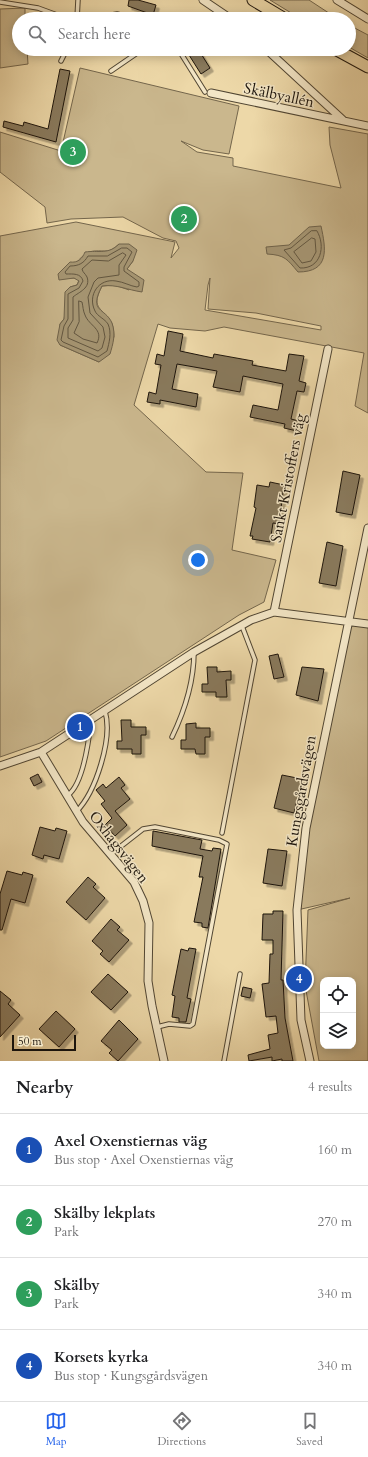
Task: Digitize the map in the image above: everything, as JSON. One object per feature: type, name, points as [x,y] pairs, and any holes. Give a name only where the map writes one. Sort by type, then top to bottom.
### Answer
[{"type":"main road","points":[[253,0],[273,12]]},
{"type":"main road","points":[[348,56],[368,67]]},
{"type":"street","points":[[203,0],[221,12]]},
{"type":"street","points":[[337,0],[368,19]]},
{"type":"street","name":"Skälbyallén","points":[[274,56],[343,120]]},
{"type":"street","name":"Skälbyallén","points":[[208,92],[368,126]]},
{"type":"street","name":"Sankt Kristoffers väg","points":[[274,612],[328,349]]},
{"type":"street","name":"Kungsgårdsvägen","points":[[310,1061],[302,1020],[297,910],[306,828],[368,528]]},
{"type":"street","points":[[0,766],[41,752],[194,652],[242,624],[274,612],[368,624]]},
{"type":"street","name":"Oxhagsvägen","points":[[41,752],[76,812],[134,882],[143,901],[148,922],[148,981],[164,1061]]},
{"type":"lane","points":[[77,12],[78,0]]},
{"type":"lane","points":[[0,2],[38,8],[49,12]]},
{"type":"lane","points":[[61,61],[64,56]]},
{"type":"lane","points":[[111,71],[133,56]]},
{"type":"lane","points":[[183,56],[208,92]]},
{"type":"lane","points":[[222,833],[255,660],[242,624]]},
{"type":"lane","points":[[172,738],[185,710],[194,670],[194,652]]},
{"type":"lane","points":[[76,812],[81,807],[94,783],[103,754],[107,720],[105,711]]},
{"type":"lane","points":[[66,796],[72,792],[82,769],[91,720]]},
{"type":"lane","points":[[111,854],[143,829],[155,827],[219,840],[227,844],[193,1024],[190,1026],[169,1024],[157,1027]]},
{"type":"lane","points":[[224,1061],[240,974]]},
{"type":"shaded area","points":[[270,0],[309,0],[327,12],[290,12]]},
{"type":"shaded area","points":[[25,8],[25,12],[12,12],[12,56],[27,56],[28,64],[0,68],[0,9]]},
{"type":"shaded area","points":[[356,29],[368,35],[368,58],[356,51]]},
{"type":"shaded area","points":[[80,68],[239,106],[229,154],[203,150],[181,141],[197,152],[233,158],[233,166],[341,188],[330,145],[329,127],[368,134],[368,413],[355,406],[364,353],[224,327],[205,331],[170,328],[158,324],[134,405],[206,472],[243,473],[232,550],[276,560],[264,602],[239,615],[46,741],[0,757],[0,236],[76,222],[175,242],[171,258],[179,248],[176,241],[163,238],[123,217],[71,219],[47,223],[45,207],[0,172],[0,132],[61,151]],"holes":[[[119,244],[133,261],[127,269],[129,290],[115,285],[102,286],[99,293],[97,299],[98,306],[112,323],[114,337],[99,362],[60,345],[60,324],[64,319],[70,287],[77,285],[79,280],[74,278],[65,278],[70,270],[85,254],[94,251],[110,250]],[[210,278],[208,309],[256,313],[321,326],[321,330],[205,310]]]},
{"type":"shaded area","points":[[349,622],[368,624],[368,1061],[319,1061],[305,985],[308,910],[350,898],[297,910],[306,828]]},
{"type":"water","points":[[321,226],[324,251],[321,264],[316,268],[298,272],[285,258],[278,255],[267,254],[266,247],[289,245],[309,227]]},
{"type":"water","points":[[119,244],[129,244],[137,250],[133,261],[127,269],[144,280],[142,292],[117,286],[102,286],[98,295],[97,305],[112,323],[114,335],[110,354],[99,362],[60,345],[57,340],[60,324],[64,319],[65,292],[70,287],[77,285],[79,281],[74,278],[59,280],[58,274],[70,262],[75,262],[83,257],[85,252],[107,251]]},
{"type":"building","points":[[129,0],[138,0],[156,5],[154,12],[145,12],[128,6]]},
{"type":"building","points":[[190,56],[202,56],[210,68],[201,74]]},
{"type":"building","points":[[60,69],[70,71],[56,142],[3,127],[4,121],[23,126],[24,122],[48,129]]},
{"type":"building","points":[[168,331],[183,334],[180,351],[213,358],[214,354],[253,361],[252,365],[286,371],[289,354],[304,356],[299,381],[306,383],[304,392],[297,391],[291,419],[299,421],[297,431],[284,428],[285,424],[250,417],[253,405],[278,410],[283,384],[243,376],[240,392],[213,387],[217,371],[177,364],[172,389],[198,394],[196,407],[160,400],[160,404],[147,402],[149,392],[156,394],[161,365],[155,364],[157,354],[164,356]]},
{"type":"building","points":[[343,471],[360,475],[352,515],[336,512]]},
{"type":"building","points":[[270,482],[284,485],[279,524],[273,523],[270,542],[252,539],[253,536],[250,536],[256,508],[254,507],[257,485],[269,487]]},
{"type":"building","points":[[327,542],[343,546],[336,586],[319,583]]},
{"type":"building","points":[[278,654],[284,677],[274,679],[269,656]]},
{"type":"building","points":[[207,667],[217,667],[217,672],[231,671],[231,680],[226,680],[227,697],[216,697],[216,692],[202,692],[202,684],[208,684]]},
{"type":"building","points":[[302,667],[324,669],[318,701],[296,695]]},
{"type":"building","points":[[121,720],[131,720],[131,727],[146,727],[146,735],[141,735],[141,754],[132,754],[132,749],[117,749],[117,741],[122,741]]},
{"type":"building","points":[[196,723],[196,728],[210,728],[210,737],[205,737],[205,754],[196,754],[195,749],[181,749],[181,740],[186,740],[186,724]]},
{"type":"building","points":[[38,774],[42,782],[34,786],[30,778]]},
{"type":"building","points":[[282,775],[302,779],[294,813],[274,808]]},
{"type":"building","points":[[119,777],[125,785],[121,788],[130,799],[115,811],[127,825],[115,836],[105,825],[112,818],[101,804],[105,801],[96,790],[103,784],[106,788]]},
{"type":"building","points":[[40,827],[55,831],[56,828],[67,831],[59,859],[44,855],[43,859],[32,855]]},
{"type":"building","points":[[153,831],[202,840],[200,849],[212,851],[213,848],[221,849],[208,928],[202,927],[202,923],[194,922],[203,877],[199,877],[203,856],[152,846]]},
{"type":"building","points":[[268,849],[287,851],[282,886],[263,883]]},
{"type":"building","points":[[7,871],[22,875],[23,872],[33,875],[25,903],[11,899],[2,930],[0,930],[0,894]]},
{"type":"building","points":[[88,877],[96,884],[93,887],[105,898],[86,920],[66,902]]},
{"type":"building","points":[[273,911],[283,911],[281,980],[283,980],[285,1018],[293,1061],[282,1061],[282,1059],[272,1061],[272,1057],[249,1061],[248,1055],[270,1049],[268,1035],[278,1033],[276,1016],[266,1017],[262,984],[269,983],[270,954],[273,954],[273,940],[262,940],[263,914],[273,914]]},
{"type":"building","points":[[111,919],[120,927],[117,930],[129,940],[109,962],[100,954],[103,951],[92,941]]},
{"type":"building","points":[[189,948],[196,949],[187,998],[191,999],[186,1022],[179,1022],[179,1018],[172,1017],[175,996],[172,995],[181,949],[188,951]]},
{"type":"building","points":[[108,974],[128,992],[111,1010],[91,992]]},
{"type":"building","points":[[243,987],[252,989],[250,998],[241,996]]},
{"type":"building","points":[[0,991],[11,1000],[8,1004],[20,1015],[0,1037]]},
{"type":"building","points":[[56,1011],[75,1029],[59,1047],[39,1029]]},
{"type":"building","points":[[119,1020],[138,1039],[118,1061],[109,1053],[112,1050],[101,1041]]},
{"type":"place","name":"Skälby","points":[[73,152]]},
{"type":"place","name":"Skälby lekplats","points":[[184,219]]},
{"type":"place","name":"Axel Oxenstiernas väg","points":[[80,727]]},
{"type":"place","name":"Korsets kyrka","points":[[299,979]]}]
